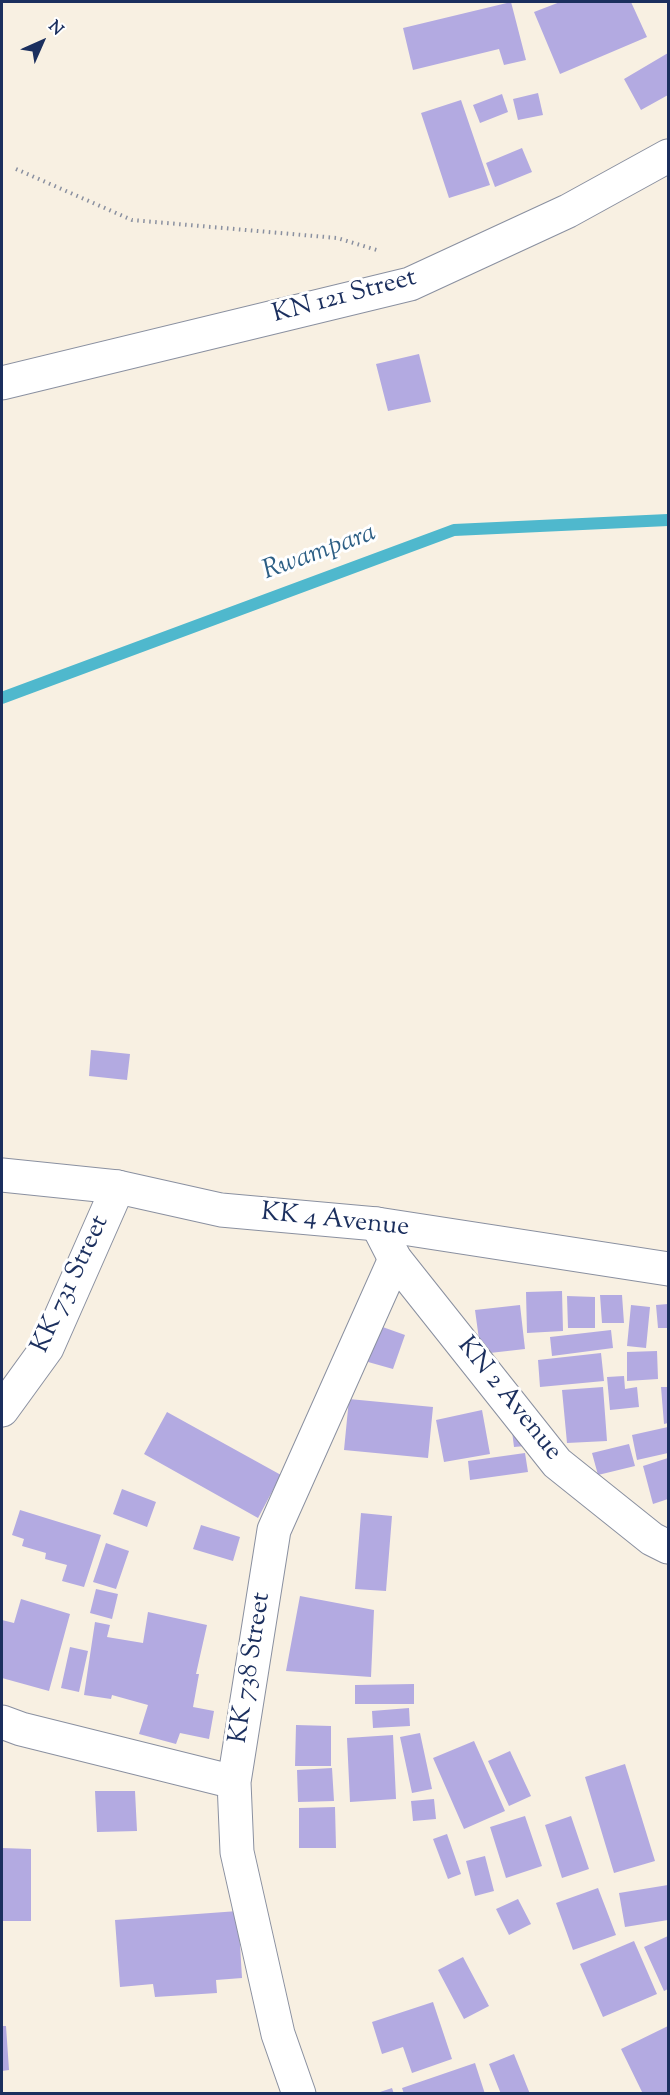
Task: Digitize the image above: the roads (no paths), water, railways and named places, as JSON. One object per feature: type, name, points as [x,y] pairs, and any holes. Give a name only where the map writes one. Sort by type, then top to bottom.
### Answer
[{"type":"street","name":"KN 121 Street","points":[[2,383],[410,284],[568,211],[669,156]]},
{"type":"street","name":"KK 4 Avenue","points":[[2,1175],[118,1187],[221,1210],[377,1224],[669,1269]]},
{"type":"street","name":"KK 731 Street","points":[[2,1410],[47,1348],[118,1187]]},
{"type":"street","name":"KN 2 Avenue","points":[[377,1224],[395,1259],[557,1463],[652,1539],[669,1547]]},
{"type":"street","name":"KK 738 Street","points":[[299,2094],[278,2034],[237,1852],[234,1782],[274,1530],[395,1259]]},
{"type":"street","points":[[2,1722],[21,1729],[234,1782]]},
{"type":"waterway","name":"Rwampara","points":[[2,698],[454,530],[668,520]]}]
